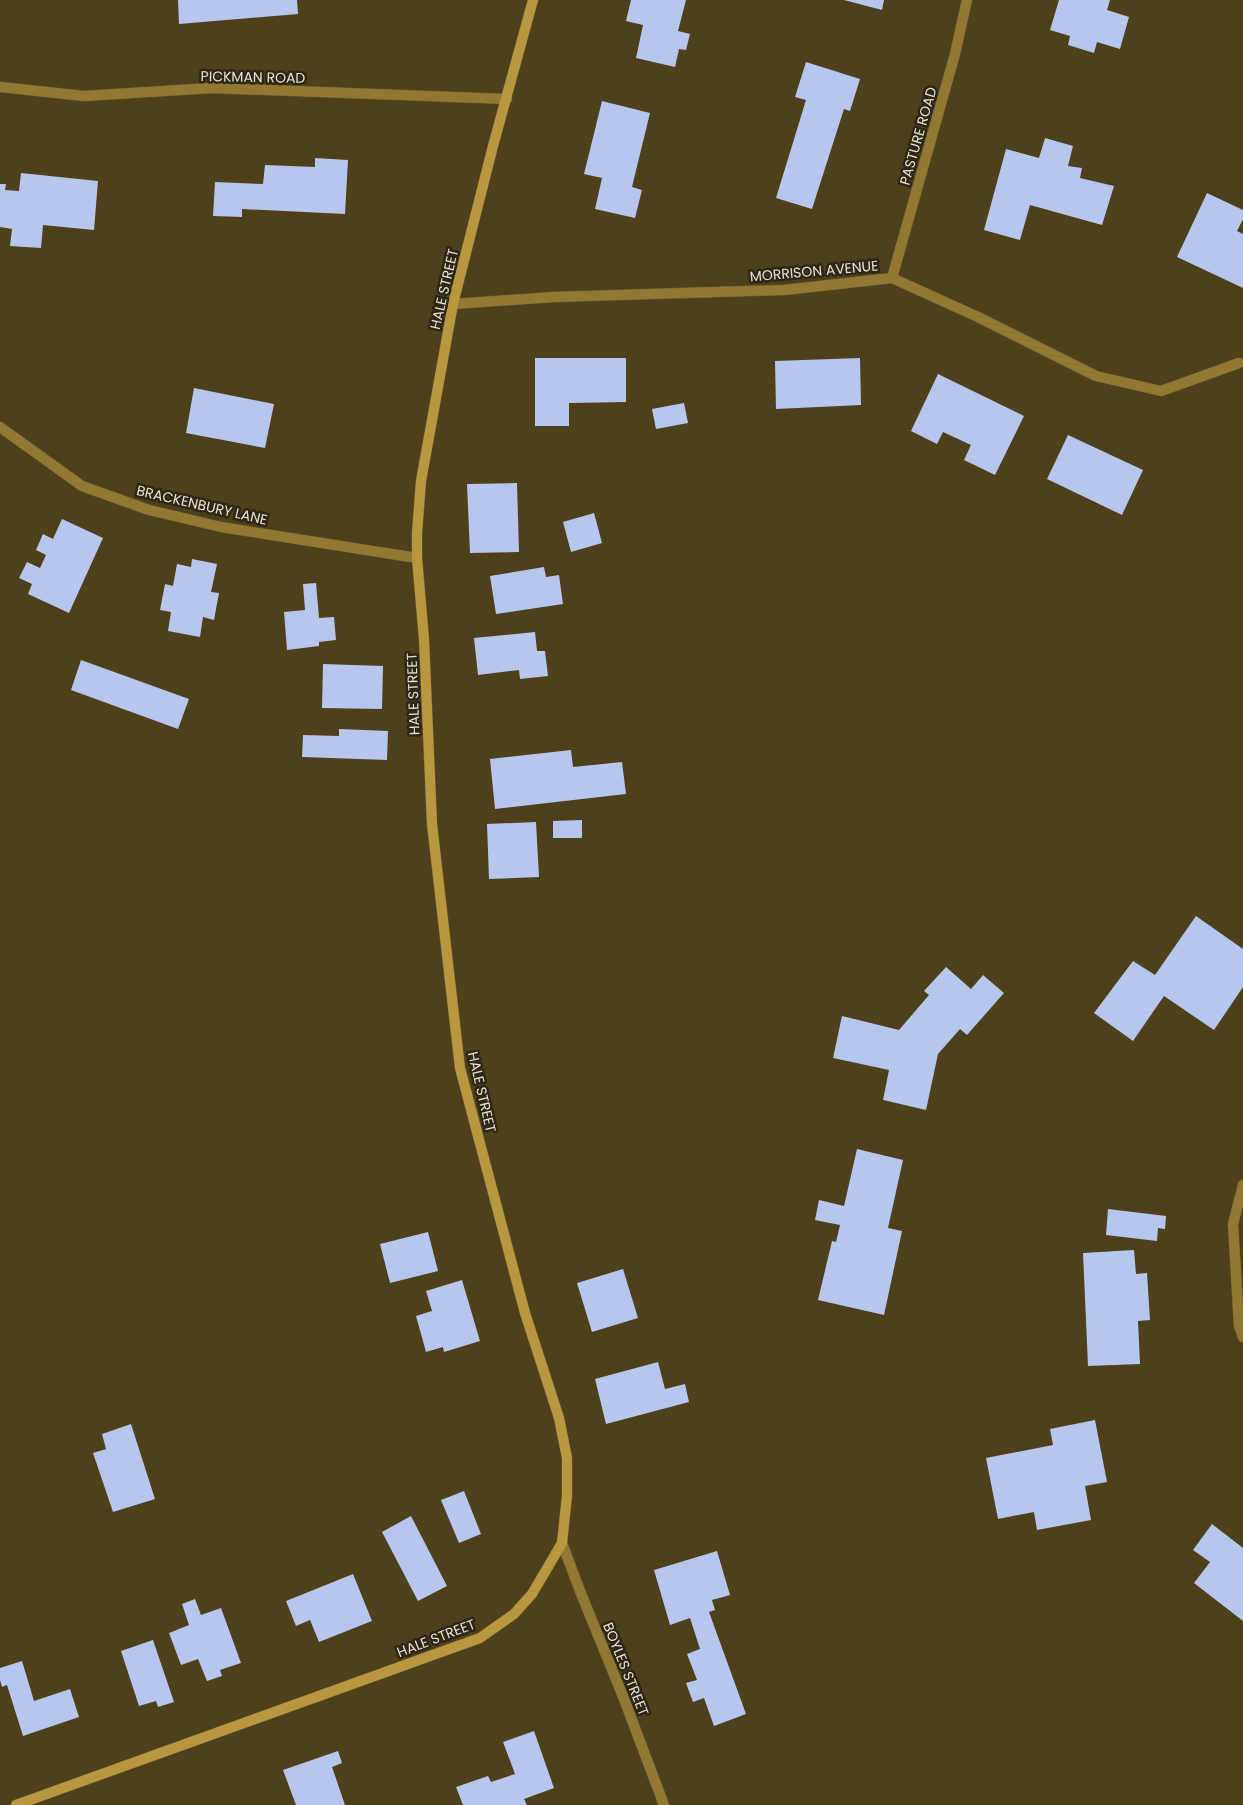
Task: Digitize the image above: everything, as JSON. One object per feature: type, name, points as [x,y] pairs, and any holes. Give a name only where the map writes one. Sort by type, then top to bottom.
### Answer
[{"type":"main road","name":"HALE STREET","points":[[16,1805],[480,1638],[514,1614],[532,1594],[562,1543],[568,1496],[567,1458],[558,1418],[525,1313],[460,1068],[432,824],[424,639],[417,558],[421,481],[453,304],[534,0]]},
{"type":"street","name":"PASTURE ROAD","points":[[892,278],[955,54],[967,0]]},
{"type":"street","name":"PICKMAN ROAD","points":[[0,86],[84,96],[212,88],[506,100]]},
{"type":"street","name":"MORRISON AVENUE","points":[[453,304],[554,297],[784,290],[892,278],[978,317],[1096,376],[1161,390],[1239,362]]},
{"type":"street","name":"BRACKENBURY LANE","points":[[0,427],[82,486],[149,510],[221,527],[417,558]]},
{"type":"street","points":[[1243,1185],[1234,1224],[1239,1326],[1243,1338]]},
{"type":"street","name":"BOYLES STREET","points":[[562,1543],[664,1805]]},
{"type":"building","points":[[178,0],[297,0],[298,14],[179,24]]},
{"type":"building","points":[[631,0],[686,0],[678,31],[690,34],[686,50],[679,49],[675,67],[636,58],[643,25],[626,21]]},
{"type":"building","points":[[844,0],[884,0],[882,10]]},
{"type":"building","points":[[1059,0],[1110,0],[1107,10],[1129,17],[1120,49],[1097,42],[1094,53],[1068,45],[1070,36],[1050,30]]},
{"type":"building","points":[[806,62],[860,79],[850,111],[844,109],[812,209],[776,198],[806,100],[795,97]]},
{"type":"building","points":[[602,101],[650,113],[632,187],[642,190],[635,218],[595,209],[602,178],[584,174]]},
{"type":"building","points":[[1045,138],[1073,146],[1068,166],[1082,168],[1080,178],[1114,186],[1102,225],[1030,205],[1020,240],[984,230],[1006,149],[1039,158]]},
{"type":"building","points":[[315,158],[348,160],[345,214],[242,209],[242,217],[213,216],[215,182],[263,184],[265,165],[315,167]]},
{"type":"building","points":[[21,173],[98,181],[94,230],[43,225],[41,248],[10,246],[12,229],[0,227],[0,184],[6,184],[5,190],[19,191]]},
{"type":"building","points":[[1207,193],[1243,210],[1243,219],[1237,231],[1243,234],[1243,288],[1177,257]]},
{"type":"building","points":[[535,358],[626,358],[626,402],[569,403],[569,426],[535,426]]},
{"type":"building","points":[[860,358],[861,405],[776,409],[775,361]]},
{"type":"building","points":[[938,374],[1024,416],[995,475],[964,460],[971,445],[943,432],[937,444],[911,431]]},
{"type":"building","points":[[194,388],[274,404],[265,448],[186,433]]},
{"type":"building","points":[[684,403],[688,423],[656,429],[652,409]]},
{"type":"building","points":[[1068,435],[1143,470],[1122,515],[1047,479]]},
{"type":"building","points":[[517,483],[519,552],[470,553],[467,484]]},
{"type":"building","points":[[594,513],[602,543],[571,552],[563,522]]},
{"type":"building","points":[[62,519],[103,538],[69,613],[28,594],[32,584],[19,578],[27,562],[40,568],[46,555],[36,550],[43,534],[53,539]]},
{"type":"building","points":[[192,559],[217,564],[211,592],[219,593],[214,620],[203,617],[200,637],[168,631],[171,612],[160,610],[165,584],[173,586],[177,564],[191,567]]},
{"type":"building","points":[[544,567],[546,577],[559,575],[563,604],[496,614],[490,576]]},
{"type":"building","points":[[316,583],[319,618],[334,617],[336,640],[319,642],[319,646],[287,650],[284,612],[305,610],[303,584]]},
{"type":"building","points":[[535,632],[537,651],[545,651],[548,676],[520,679],[519,670],[478,675],[474,638]]},
{"type":"building","points":[[81,660],[189,699],[178,729],[71,690]]},
{"type":"building","points":[[323,664],[383,666],[382,709],[322,708]]},
{"type":"building","points":[[339,729],[388,731],[387,760],[302,757],[303,735],[339,736]]},
{"type":"building","points":[[571,750],[573,767],[622,762],[626,794],[495,809],[490,759]]},
{"type":"building","points":[[582,820],[582,838],[553,838],[553,821]]},
{"type":"building","points":[[536,822],[539,877],[489,879],[487,824]]},
{"type":"building","points":[[1196,916],[1243,949],[1243,987],[1214,1030],[1164,996],[1133,1041],[1094,1013],[1133,961],[1155,975]]},
{"type":"building","points":[[946,967],[971,989],[983,975],[1004,993],[967,1035],[960,1029],[938,1054],[926,1110],[883,1100],[889,1070],[833,1058],[842,1016],[899,1030],[929,995],[924,991]]},
{"type":"building","points":[[857,1149],[903,1160],[888,1228],[902,1231],[884,1315],[818,1300],[832,1241],[836,1242],[840,1225],[815,1220],[819,1200],[844,1206]]},
{"type":"building","points":[[1108,1209],[1166,1216],[1165,1229],[1158,1228],[1157,1241],[1106,1235]]},
{"type":"building","points":[[428,1232],[438,1271],[390,1283],[380,1244]]},
{"type":"building","points":[[1134,1250],[1136,1274],[1147,1273],[1150,1320],[1138,1321],[1140,1364],[1088,1366],[1083,1253]]},
{"type":"building","points":[[623,1269],[638,1318],[592,1332],[577,1283]]},
{"type":"building","points":[[462,1280],[480,1341],[444,1352],[443,1347],[426,1352],[416,1316],[432,1311],[426,1291]]},
{"type":"building","points":[[658,1362],[665,1389],[685,1384],[689,1402],[606,1424],[595,1379]]},
{"type":"building","points":[[1095,1420],[1107,1482],[1085,1486],[1091,1520],[1037,1530],[1034,1512],[998,1519],[986,1458],[1053,1445],[1050,1429]]},
{"type":"building","points":[[131,1424],[155,1499],[113,1512],[93,1453],[106,1449],[102,1434]]},
{"type":"building","points":[[464,1491],[481,1534],[459,1543],[441,1500]]},
{"type":"building","points":[[411,1516],[447,1586],[418,1601],[382,1532]]},
{"type":"building","points":[[1212,1524],[1243,1548],[1243,1621],[1194,1583],[1210,1562],[1193,1550]]},
{"type":"building","points":[[717,1551],[730,1595],[712,1600],[715,1610],[709,1612],[746,1714],[714,1726],[704,1698],[693,1702],[686,1683],[697,1680],[687,1654],[700,1649],[690,1618],[670,1625],[654,1570]]},
{"type":"building","points":[[353,1574],[372,1621],[319,1642],[310,1620],[296,1626],[286,1601]]},
{"type":"building","points":[[195,1599],[201,1615],[221,1608],[241,1663],[220,1670],[222,1676],[207,1681],[198,1659],[181,1665],[169,1633],[189,1625],[182,1604]]},
{"type":"building","points":[[153,1640],[174,1702],[158,1707],[156,1701],[139,1706],[121,1651]]},
{"type":"building","points":[[22,1661],[34,1701],[70,1689],[79,1717],[23,1736],[7,1685],[2,1687],[0,1680],[0,1668]]},
{"type":"building","points":[[534,1731],[554,1788],[524,1799],[527,1805],[463,1805],[456,1787],[488,1776],[491,1782],[515,1774],[503,1742]]},
{"type":"building","points":[[338,1751],[342,1763],[332,1767],[345,1805],[296,1805],[283,1770]]}]
